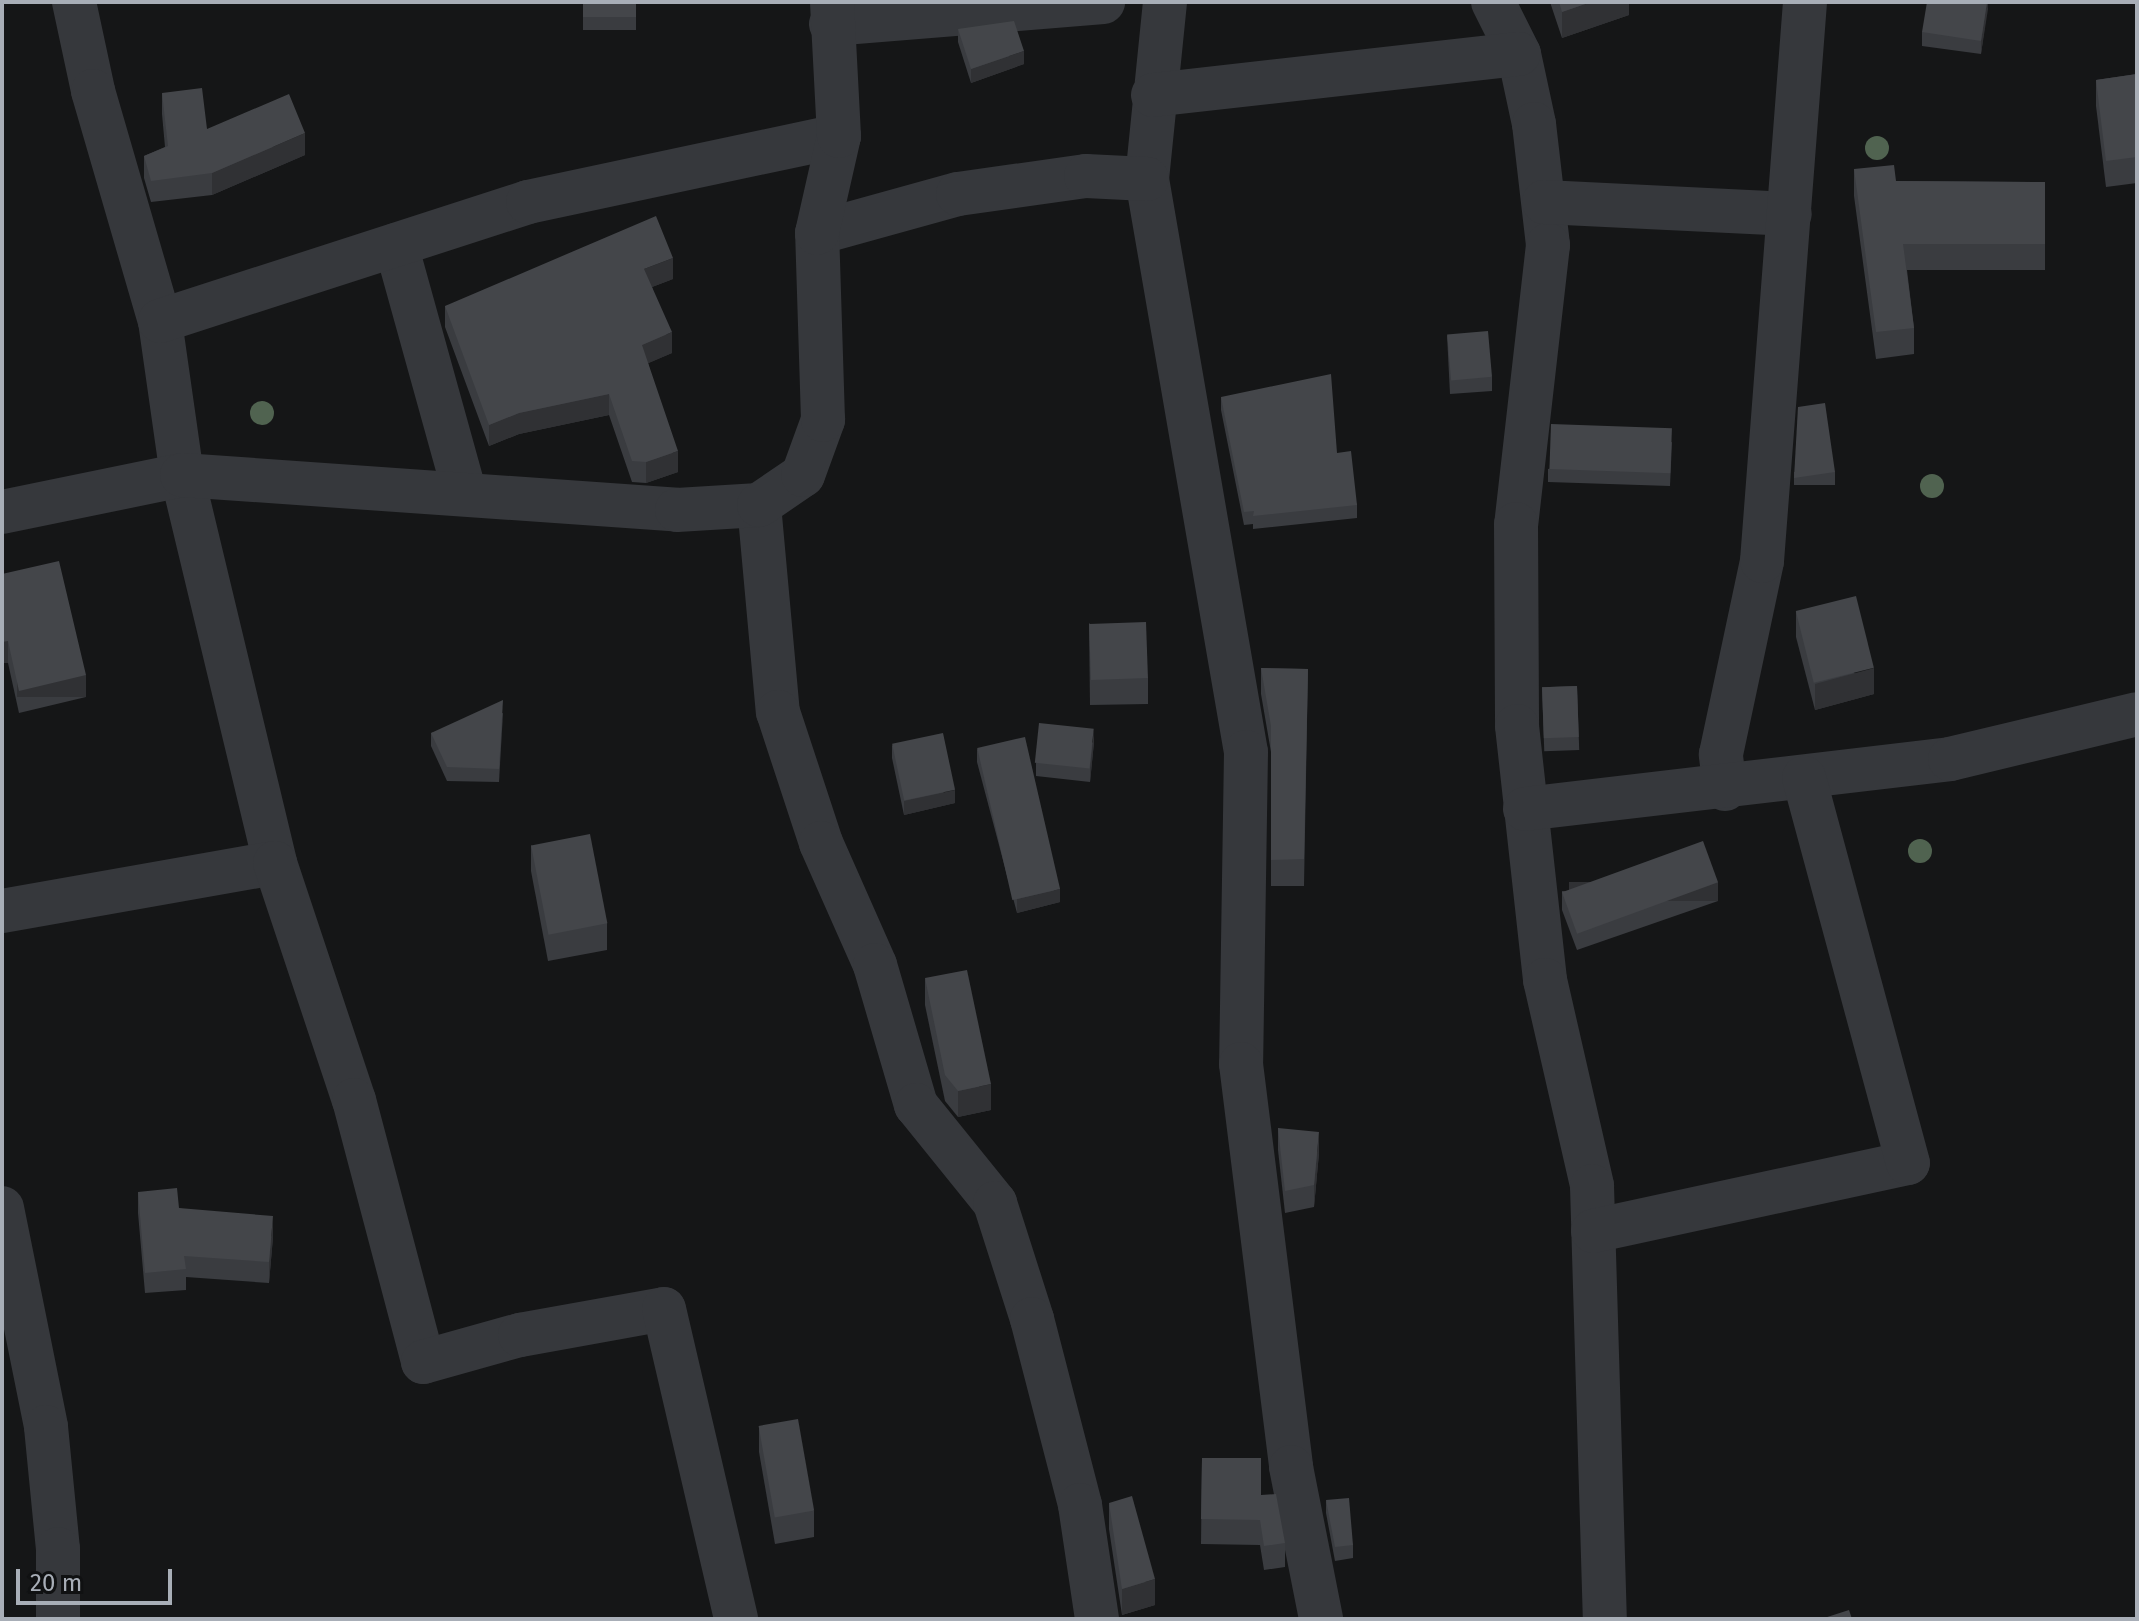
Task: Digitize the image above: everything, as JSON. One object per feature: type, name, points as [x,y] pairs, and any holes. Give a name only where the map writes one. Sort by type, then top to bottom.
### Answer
[{"type":"street","points":[[74,2],[93,91],[160,321],[182,475],[275,863],[354,1100],[423,1362],[520,1335],[664,1309],[736,1619]]},
{"type":"street","points":[[2,512],[182,475],[677,510],[759,505],[803,475],[823,420],[817,233],[839,136],[832,13],[1103,2]]},
{"type":"street","points":[[1165,2],[1153,95],[1147,179],[1246,752],[1241,1064],[1291,1467],[1321,1619]]},
{"type":"street","points":[[1493,2],[1519,54],[1544,202],[1548,245],[1516,524],[1517,726],[1545,980],[1592,1186],[1605,1619]]},
{"type":"street","points":[[1725,789],[1721,754],[1762,561],[1805,2]]},
{"type":"street","points":[[1153,95],[1519,54]]},
{"type":"street","points":[[160,321],[528,202],[839,136]]},
{"type":"street","points":[[817,233],[958,194],[1086,176],[1147,179]]},
{"type":"street","points":[[1544,202],[1790,214]]},
{"type":"street","points":[[396,245],[465,493]]},
{"type":"street","points":[[759,505],[778,712],[821,843],[875,965],[916,1105],[995,1203],[1032,1319],[1080,1505],[1097,1619]]},
{"type":"street","points":[[1525,809],[1725,789],[1950,759],[2137,714]]},
{"type":"street","points":[[1593,1231],[1908,1163],[1804,778]]},
{"type":"street","points":[[2,911],[275,863]]},
{"type":"street","points":[[2,1208],[46,1427],[58,1549],[58,1619]]},
{"type":"building","points":[[583,2],[636,2],[636,17],[583,17]]},
{"type":"building","points":[[1559,2],[1591,2],[1562,12]]},
{"type":"building","points":[[1927,2],[1987,2],[1981,41],[1922,32]]},
{"type":"building","points":[[1014,21],[1024,51],[971,69],[958,29]]},
{"type":"building","points":[[2137,74],[2137,157],[2106,161],[2096,80]]},
{"type":"building","points":[[202,88],[207,129],[289,94],[305,133],[212,173],[151,181],[144,156],[168,146],[162,93]]},
{"type":"building","points":[[1894,165],[1896,181],[2045,182],[2045,244],[1903,244],[1914,328],[1876,332],[1854,169]]},
{"type":"building","points":[[656,216],[673,258],[644,269],[672,332],[642,345],[678,451],[646,462],[632,461],[609,394],[519,413],[489,425],[445,306]]},
{"type":"building","points":[[1488,331],[1492,377],[1451,380],[1447,335]]},
{"type":"building","points":[[1331,374],[1337,453],[1351,451],[1357,505],[1253,516],[1254,511],[1244,512],[1221,397]]},
{"type":"building","points":[[1825,403],[1835,472],[1794,478],[1798,407]]},
{"type":"building","points":[[1551,424],[1672,428],[1670,473],[1549,469]]},
{"type":"building","points":[[59,561],[86,675],[19,691],[8,641],[2,642],[2,574]]},
{"type":"building","points":[[1856,596],[1874,668],[1814,683],[1796,611]]},
{"type":"building","points":[[1146,622],[1148,678],[1091,680],[1089,624]]},
{"type":"building","points":[[1261,668],[1308,669],[1304,859],[1271,860],[1271,726]]},
{"type":"building","points":[[1577,686],[1579,737],[1544,738],[1542,687]]},
{"type":"building","points":[[503,700],[499,769],[447,767],[431,733]]},
{"type":"building","points":[[1039,723],[1094,729],[1090,769],[1035,763]]},
{"type":"building","points":[[943,733],[955,790],[904,801],[892,744]]},
{"type":"building","points":[[1025,737],[1060,889],[1012,900],[977,748]]},
{"type":"building","points":[[590,834],[607,923],[548,935],[531,845]]},
{"type":"building","points":[[1703,841],[1718,882],[1577,934],[1562,892]]},
{"type":"building","points":[[967,970],[991,1084],[958,1091],[945,1075],[925,978]]},
{"type":"building","points":[[1278,1128],[1319,1132],[1314,1185],[1285,1191]]},
{"type":"building","points":[[177,1188],[179,1208],[273,1216],[269,1262],[184,1256],[186,1269],[145,1273],[138,1192]]},
{"type":"building","points":[[798,1419],[814,1511],[775,1518],[759,1426]]},
{"type":"building","points":[[1202,1458],[1261,1458],[1261,1495],[1276,1494],[1285,1543],[1264,1546],[1260,1520],[1201,1519]]},
{"type":"building","points":[[1132,1496],[1155,1579],[1122,1589],[1109,1503]]},
{"type":"building","points":[[1349,1498],[1353,1545],[1335,1547],[1326,1500]]},
{"type":"building","points":[[1849,1610],[1852,1619],[1821,1619]]}]
